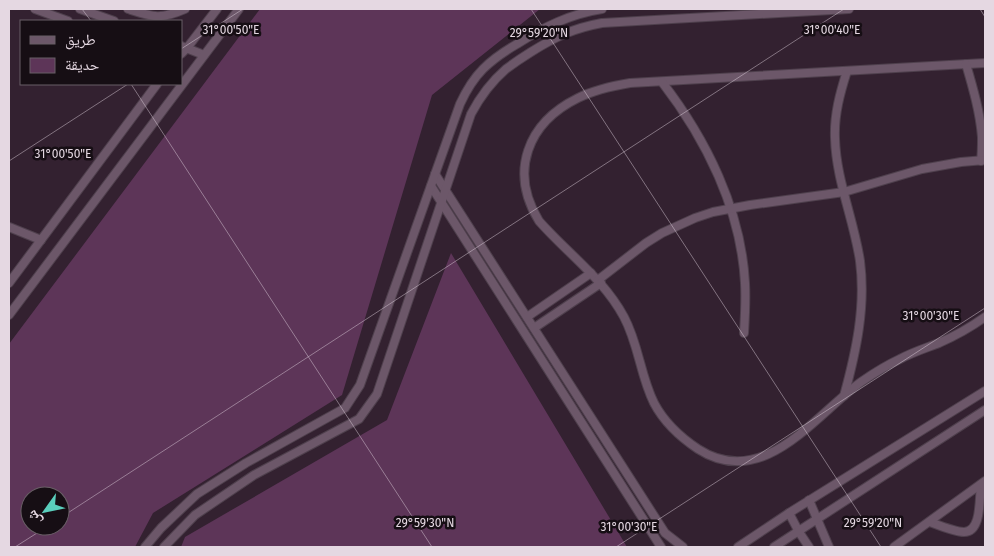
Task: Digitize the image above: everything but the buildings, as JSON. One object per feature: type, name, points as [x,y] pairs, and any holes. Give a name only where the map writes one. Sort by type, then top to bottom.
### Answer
[{"type":"street","points":[[35,9],[65,20]]},
{"type":"street","points":[[80,9],[111,20]]},
{"type":"street","points":[[128,9],[151,17],[169,15],[185,9]]},
{"type":"street","points":[[204,55],[183,49],[217,9]]},
{"type":"street","points":[[182,84],[239,9]]},
{"type":"street","points":[[145,547],[161,528],[197,494],[246,463],[345,408],[360,385],[460,104],[470,85],[483,69],[499,55],[545,27],[570,16],[602,9]]},
{"type":"street","points":[[164,547],[195,514],[254,475],[358,419],[377,394],[471,114],[490,84],[507,68],[542,45],[565,33],[589,25],[850,9]]},
{"type":"street","points":[[985,63],[616,85],[578,98],[557,111],[533,138],[528,149],[524,175],[528,200],[539,221],[600,281],[614,300],[633,337],[642,374],[655,406],[676,432],[690,444],[720,460],[749,460],[778,450],[880,369],[900,358],[958,334],[985,317]]},
{"type":"street","points":[[534,328],[600,281],[646,243],[662,233],[695,218],[730,209],[844,192],[922,169],[983,160],[978,112],[966,64]]},
{"type":"street","points":[[844,396],[857,342],[862,288],[860,260],[837,161],[835,138],[838,100],[846,71]]},
{"type":"street","points":[[662,82],[702,142],[719,178],[738,233],[745,282],[746,308],[744,332]]},
{"type":"street","points":[[9,283],[156,85]]},
{"type":"street","points":[[9,315],[182,85]]},
{"type":"street","points":[[435,174],[665,533],[683,547]]},
{"type":"street","points":[[431,186],[661,547]]},
{"type":"street","points":[[9,227],[41,240]]},
{"type":"street","points":[[527,316],[592,273]]},
{"type":"street","points":[[738,547],[789,513],[985,391]]},
{"type":"street","points":[[774,547],[985,410]]},
{"type":"street","points":[[930,522],[958,531],[971,531],[976,526],[978,520],[983,483]]},
{"type":"street","points":[[894,547],[983,483]]},
{"type":"street","points":[[810,500],[829,547]]},
{"type":"street","points":[[789,513],[809,547]]},
{"type":"green space","points":[[260,9],[540,9],[432,95],[342,395],[153,513],[135,547],[9,547],[9,344]]},
{"type":"green space","points":[[451,253],[627,547],[181,547],[185,537],[387,420]]}]
